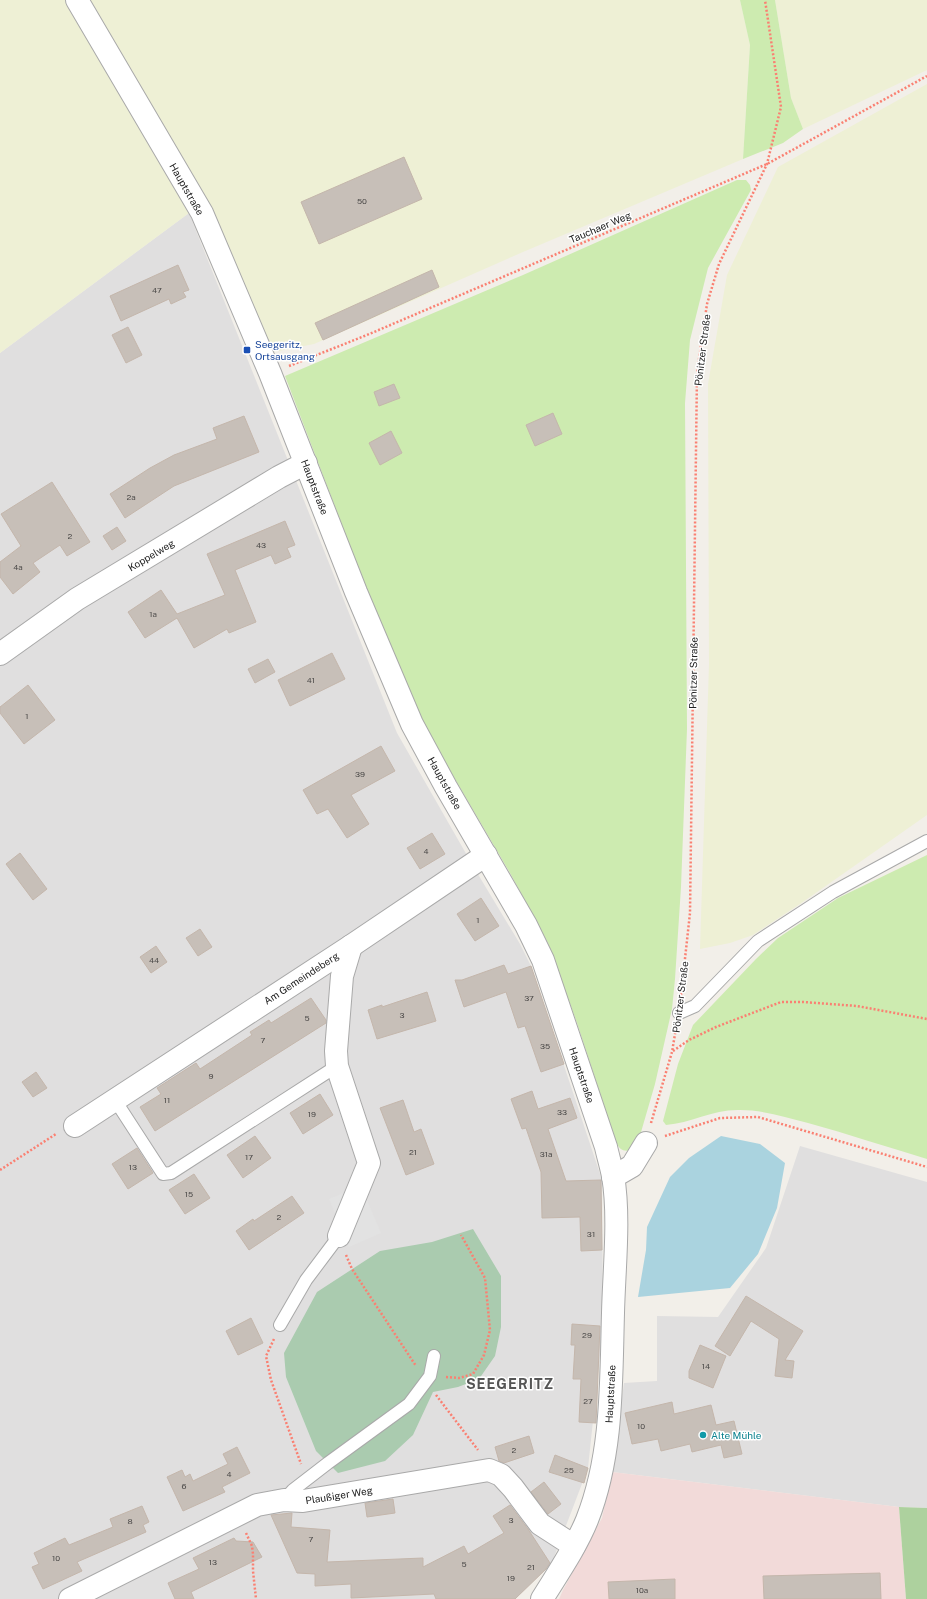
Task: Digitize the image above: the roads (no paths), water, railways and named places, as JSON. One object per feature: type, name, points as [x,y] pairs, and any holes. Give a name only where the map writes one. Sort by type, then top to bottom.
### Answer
[{"type":"street","name":"Hauptstraße","points":[[77,0],[202,213],[270,373],[359,598],[412,724],[446,787],[526,925],[543,960],[606,1147],[613,1176],[616,1211],[608,1424],[604,1459],[587,1520],[574,1546],[542,1599]]},
{"type":"street","name":"Koppelweg","points":[[0,654],[77,599],[279,477],[306,463]]},
{"type":"street","name":"Am Gemeindeberg","points":[[75,1126],[486,856]]},
{"type":"street","points":[[339,1236],[369,1163],[337,1066],[336,1051],[342,976],[351,946]]},
{"type":"street","points":[[613,1176],[632,1166],[646,1143]]},
{"type":"street","name":"Plaußiger Weg","points":[[70,1599],[257,1506],[284,1500],[303,1501],[488,1470],[501,1475],[513,1488],[540,1524],[574,1546]]},
{"type":"lane","points":[[679,1013],[695,1006],[758,941],[833,892],[927,841]]},
{"type":"lane","points":[[115,1100],[163,1174],[171,1173],[337,1066]]},
{"type":"lane","points":[[280,1325],[306,1280],[339,1236]]},
{"type":"lane","points":[[284,1500],[314,1474],[409,1404],[430,1376],[434,1356]]},
{"type":"water","points":[[721,1136],[760,1144],[785,1163],[777,1208],[758,1254],[730,1288],[638,1297],[646,1250],[647,1227],[670,1177],[689,1158]]},
{"type":"place","name":"Seegeritz, Ortsausgang","points":[[247,350]]},
{"type":"place","name":"Alte Mühle","points":[[703,1435]]},
{"type":"district","name":"SEEGERITZ","points":[[510,1384]]}]
